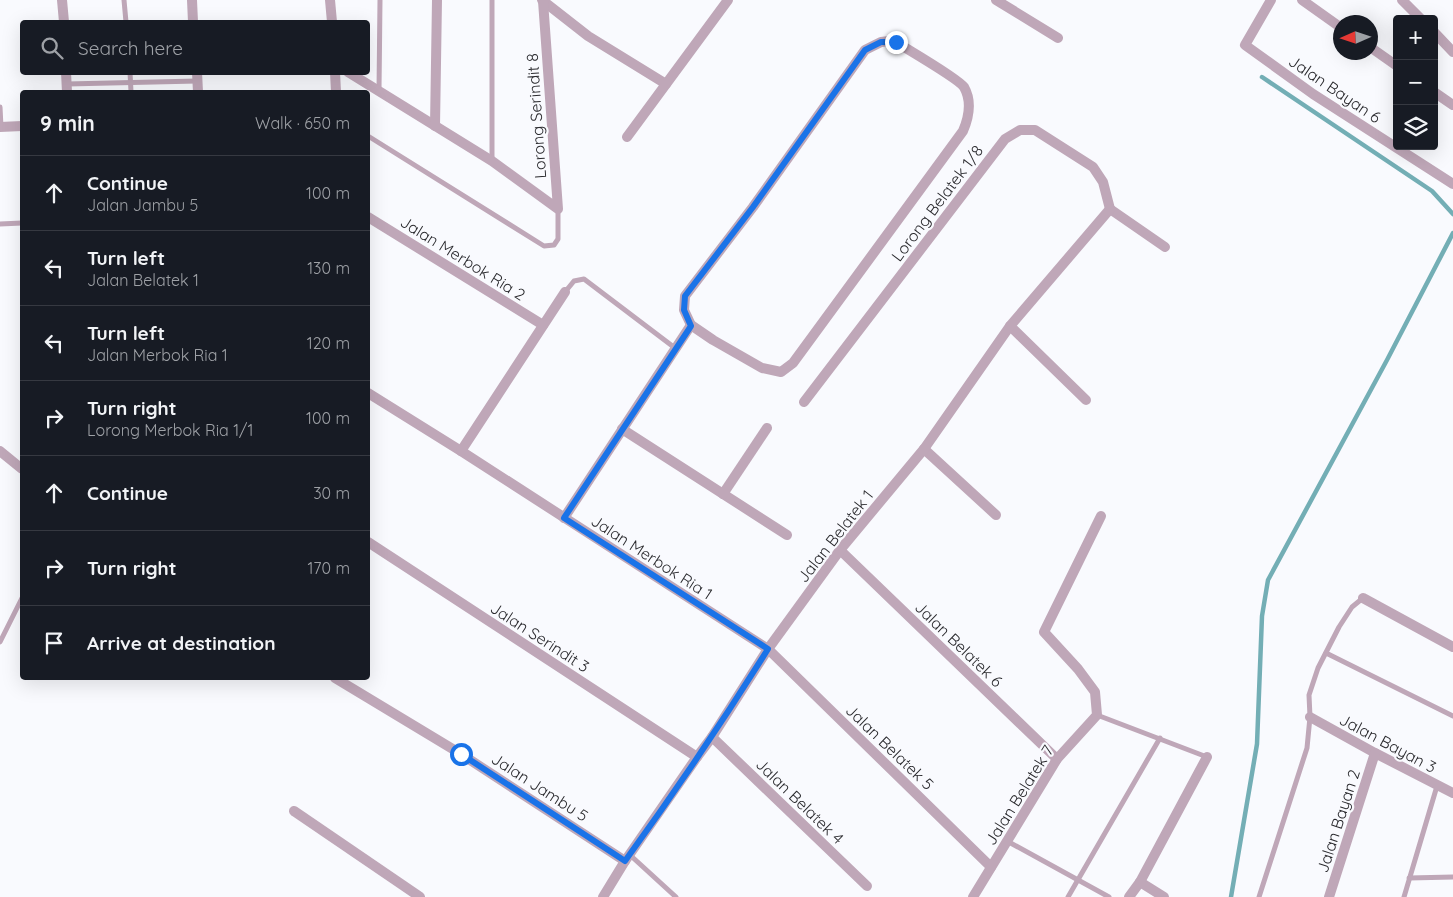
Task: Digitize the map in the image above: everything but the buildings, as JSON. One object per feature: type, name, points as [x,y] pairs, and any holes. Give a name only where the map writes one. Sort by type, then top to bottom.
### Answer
[{"type":"street","points":[[62,0],[64,20]]},
{"type":"street","points":[[192,0],[193,20]]},
{"type":"street","points":[[330,0],[332,20]]},
{"type":"street","points":[[435,126],[437,0]]},
{"type":"street","points":[[542,0],[588,36],[630,60],[666,84]]},
{"type":"street","name":"Lorong Serindit 8","points":[[542,0],[558,209]]},
{"type":"street","points":[[626,137],[728,0]]},
{"type":"street","points":[[996,0],[1058,38]]},
{"type":"street","name":"Jalan Bayan 6","points":[[1271,0],[1245,46],[1313,94],[1453,184]]},
{"type":"street","points":[[1302,0],[1333,22]]},
{"type":"street","points":[[1402,0],[1417,15]]},
{"type":"street","points":[[1438,36],[1453,52]]},
{"type":"street","points":[[881,42],[896,42],[963,85],[970,110],[963,132],[793,363],[780,372],[762,368],[691,326],[684,310],[685,296],[753,207],[865,50],[881,42]]},
{"type":"street","points":[[1378,53],[1393,63]]},
{"type":"street","points":[[66,75],[67,88]]},
{"type":"street","points":[[335,75],[336,90]]},
{"type":"street","name":"Lorong Serindit 8","points":[[353,75],[492,161],[558,209]]},
{"type":"street","points":[[197,77],[198,90]]},
{"type":"street","points":[[1438,95],[1453,105]]},
{"type":"street","points":[[0,127],[20,126]]},
{"type":"street","name":"Lorong Belatek 1/8","points":[[804,402],[1005,139],[1020,130],[1035,130],[1093,167],[1103,182],[1110,209]]},
{"type":"street","points":[[1110,209],[1164,247]]},
{"type":"street","name":"Jalan Belatek 1","points":[[603,897],[627,858],[712,737],[768,649],[840,550],[924,449],[1010,326],[1110,209]]},
{"type":"street","name":"Jalan Merbok Ria 2","points":[[370,218],[543,325]]},
{"type":"street","points":[[461,451],[565,292]]},
{"type":"street","points":[[564,518],[691,326]]},
{"type":"street","points":[[1010,326],[1086,400]]},
{"type":"street","name":"Jalan Merbok Ria 1","points":[[370,394],[768,649]]},
{"type":"street","points":[[723,494],[767,428]]},
{"type":"street","points":[[622,429],[788,534]]},
{"type":"street","points":[[924,449],[996,515]]},
{"type":"street","points":[[0,451],[20,467]]},
{"type":"street","points":[[1097,715],[1095,692],[1078,669],[1044,632],[1101,516]]},
{"type":"street","name":"Jalan Serindit 3","points":[[370,543],[697,757]]},
{"type":"street","name":"Jalan Belatek 6","points":[[840,550],[1057,759]]},
{"type":"street","points":[[1363,598],[1453,646]]},
{"type":"street","name":"Jalan Belatek 5","points":[[768,649],[991,868]]},
{"type":"street","name":"Jalan Jambu 5","points":[[338,680],[627,858]]},
{"type":"street","name":"Jalan Belatek 7","points":[[973,897],[1057,759],[1097,715]]},
{"type":"street","name":"Jalan Bayan 3","points":[[1310,717],[1453,793]]},
{"type":"street","name":"Jalan Belatek 4","points":[[712,737],[867,886]]},
{"type":"street","name":"Jalan Bayan 2","points":[[1329,897],[1375,753]]},
{"type":"street","points":[[1129,897],[1140,882],[1207,757]]},
{"type":"street","points":[[294,811],[420,897]]},
{"type":"street","points":[[1140,882],[1164,897]]},
{"type":"lane","points":[[124,0],[126,20]]},
{"type":"lane","points":[[379,90],[380,0]]},
{"type":"lane","points":[[492,0],[492,161]]},
{"type":"lane","points":[[130,75],[131,90]]},
{"type":"lane","points":[[67,88],[197,77]]},
{"type":"lane","points":[[0,107],[0,127]]},
{"type":"lane","points":[[370,137],[544,246],[554,246],[558,239],[558,209]]},
{"type":"lane","points":[[0,224],[20,223]]},
{"type":"lane","points":[[565,292],[574,281],[584,279],[676,348]]},
{"type":"lane","points":[[1259,897],[1307,748],[1310,717],[1309,695],[1318,668],[1339,627],[1352,607],[1363,598]]},
{"type":"lane","points":[[0,642],[20,602]]},
{"type":"lane","points":[[1326,653],[1453,716]]},
{"type":"lane","points":[[1097,715],[1207,757]]},
{"type":"lane","points":[[1068,897],[1160,738]]},
{"type":"lane","points":[[1404,897],[1437,786]]},
{"type":"lane","points":[[1007,841],[1109,897]]},
{"type":"lane","points":[[627,858],[676,897]]},
{"type":"lane","points":[[1409,878],[1453,877]]},
{"type":"waterway","points":[[1262,77],[1432,191],[1453,214]]},
{"type":"waterway","points":[[1231,897],[1257,744],[1262,616],[1268,580],[1387,360],[1453,233]]},
{"type":"route","points":[[461,754],[625,861],[712,737],[768,649],[564,518],[691,326],[684,310],[685,296],[753,207],[865,50],[881,42],[896,42]]}]
